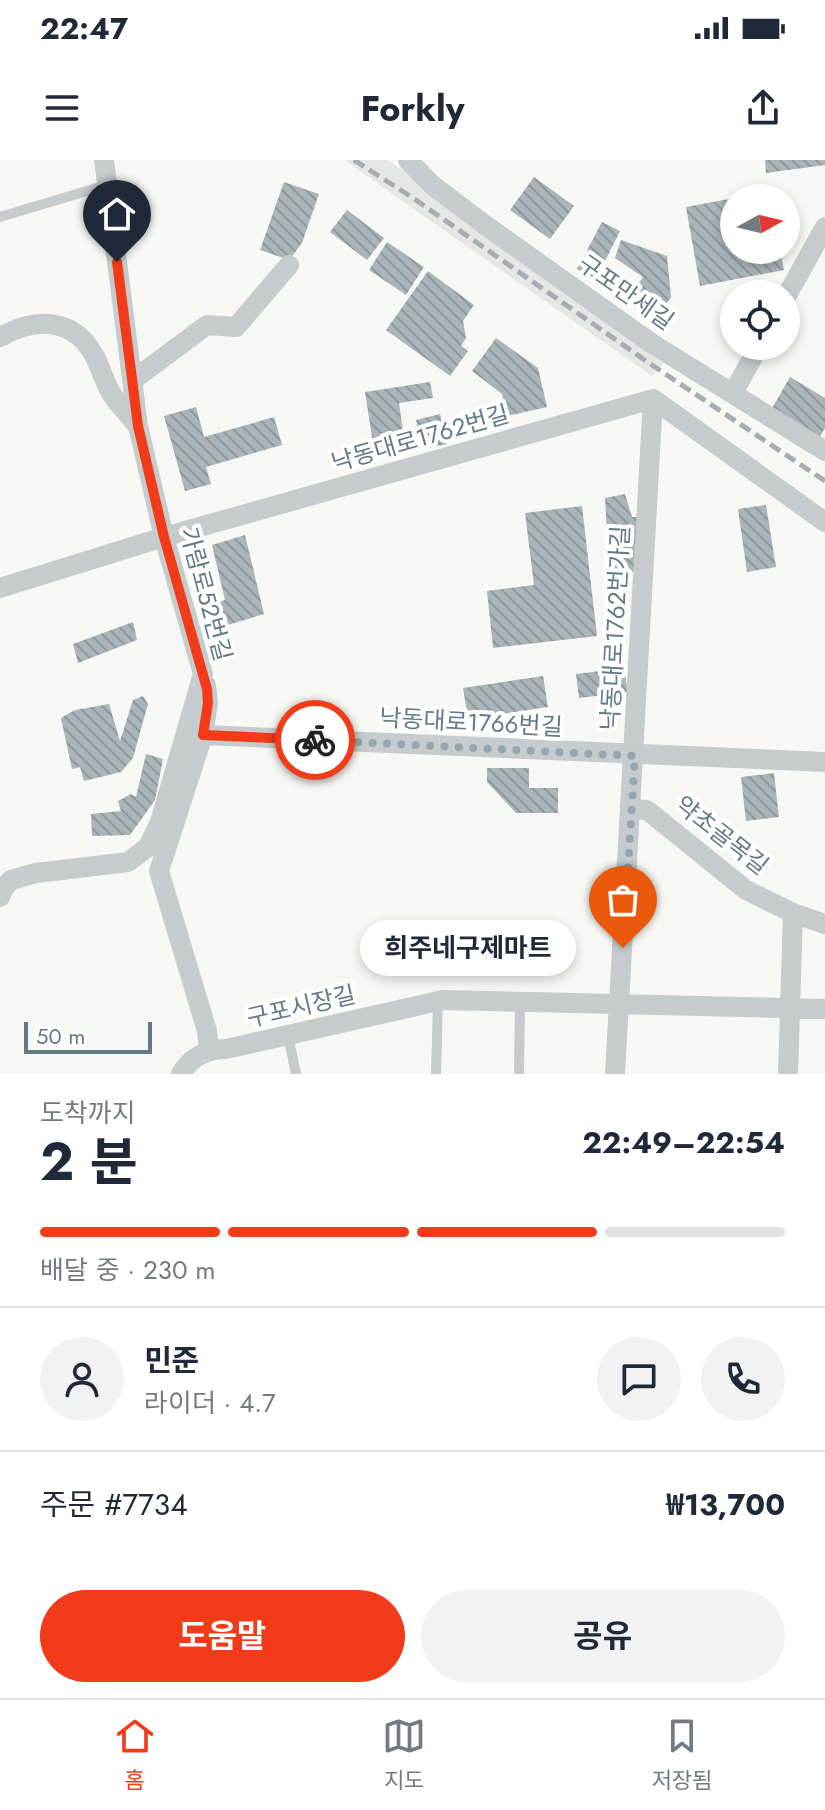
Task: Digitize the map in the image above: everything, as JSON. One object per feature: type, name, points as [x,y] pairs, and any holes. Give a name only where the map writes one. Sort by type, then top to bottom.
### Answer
[{"type":"street","name":"가람로52번길","points":[[0,897],[11,880],[36,873],[128,862],[148,847],[160,822],[203,674],[164,537],[138,426],[104,160]]},
{"type":"street","name":"구포만세길","points":[[410,161],[431,184],[481,222],[651,343],[825,451]]},
{"type":"street","points":[[795,280],[825,227]]},
{"type":"street","points":[[133,380],[207,325],[236,327],[289,265]]},
{"type":"street","points":[[0,337],[13,330],[35,325],[63,326],[76,332],[86,341],[112,395],[138,426]]},
{"type":"street","points":[[733,393],[751,360]]},
{"type":"street","points":[[653,399],[825,522]]},
{"type":"street","name":"낙동대로1762번길","points":[[0,588],[164,537],[653,399]]},
{"type":"street","name":"낙동대로1762번가길","points":[[615,1074],[653,399]]},
{"type":"street","points":[[181,1074],[185,1067],[209,1049],[207,1031],[159,871],[203,735],[208,703],[203,674]]},
{"type":"street","name":"낙동대로1766번길","points":[[203,735],[825,762]]},
{"type":"street","name":"약초골목길","points":[[631,809],[647,810],[746,890],[793,913],[825,924]]},
{"type":"street","points":[[788,1074],[793,913]]},
{"type":"street","name":"구포시장길","points":[[209,1049],[226,1049],[438,1002],[825,1009]]},
{"type":"lane","points":[[0,217],[107,185]]},
{"type":"lane","points":[[436,1074],[438,1002]]},
{"type":"lane","points":[[519,1074],[520,1002]]},
{"type":"lane","points":[[288,1035],[296,1074]]},
{"type":"shaded area","points":[[344,160],[388,160],[671,355],[652,376]]},
{"type":"building","points":[[765,160],[825,160],[825,165],[766,173]]},
{"type":"building","points":[[534,177],[574,206],[550,239],[510,210]]},
{"type":"building","points":[[284,182],[319,194],[302,243],[289,260],[260,250]]},
{"type":"building","points":[[720,201],[720,264],[783,264],[784,270],[700,286],[686,207]]},
{"type":"building","points":[[347,210],[384,238],[367,260],[330,232]]},
{"type":"building","points":[[602,222],[620,231],[596,279],[577,269]]},
{"type":"building","points":[[621,240],[667,256],[671,297],[657,318],[629,298],[643,277],[615,258]]},
{"type":"building","points":[[387,242],[424,267],[406,295],[369,270]]},
{"type":"building","points":[[428,271],[474,305],[463,321],[466,338],[461,346],[468,351],[450,376],[386,330]]},
{"type":"building","points":[[496,338],[538,368],[547,407],[507,416],[502,394],[472,371]]},
{"type":"building","points":[[790,377],[825,398],[825,428],[819,438],[771,410]]},
{"type":"building","points":[[430,382],[433,398],[399,403],[405,445],[374,450],[365,392]]},
{"type":"building","points":[[196,407],[204,437],[274,417],[282,445],[206,467],[211,484],[185,491],[164,416]]},
{"type":"building","points":[[440,414],[447,444],[423,449],[416,420]]},
{"type":"building","points":[[625,494],[632,517],[641,517],[640,572],[609,571],[605,498]]},
{"type":"building","points":[[766,505],[776,567],[747,572],[738,509]]},
{"type":"building","points":[[582,506],[597,636],[493,648],[487,591],[534,585],[525,513]]},
{"type":"building","points":[[245,535],[264,614],[218,628],[213,604],[225,600],[212,545]]},
{"type":"building","points":[[133,622],[137,640],[78,663],[73,644]]},
{"type":"building","points":[[624,668],[628,692],[579,698],[576,674]]},
{"type":"building","points":[[543,676],[548,707],[468,719],[463,688]]},
{"type":"building","points":[[143,696],[148,704],[133,758],[121,772],[84,781],[80,767],[72,769],[61,718],[75,710],[109,704],[120,741],[133,700]]},
{"type":"building","points":[[146,754],[163,759],[155,800],[130,835],[92,836],[91,814],[121,811],[118,801],[131,794],[136,797]]},
{"type":"building","points":[[487,768],[529,768],[529,788],[558,788],[558,813],[516,813],[487,782]]},
{"type":"building","points":[[774,773],[779,817],[746,821],[741,777]]},
{"type":"railway","points":[[354,160],[825,481]]},
{"type":"way so far","points":[[315,740],[635,756],[623,948]]},
{"type":"place","name":"희주네구제마트","points":[[623,948]]},
{"type":"route","points":[[117,262],[138,426],[164,537],[207,689],[203,735],[315,740]]}]
